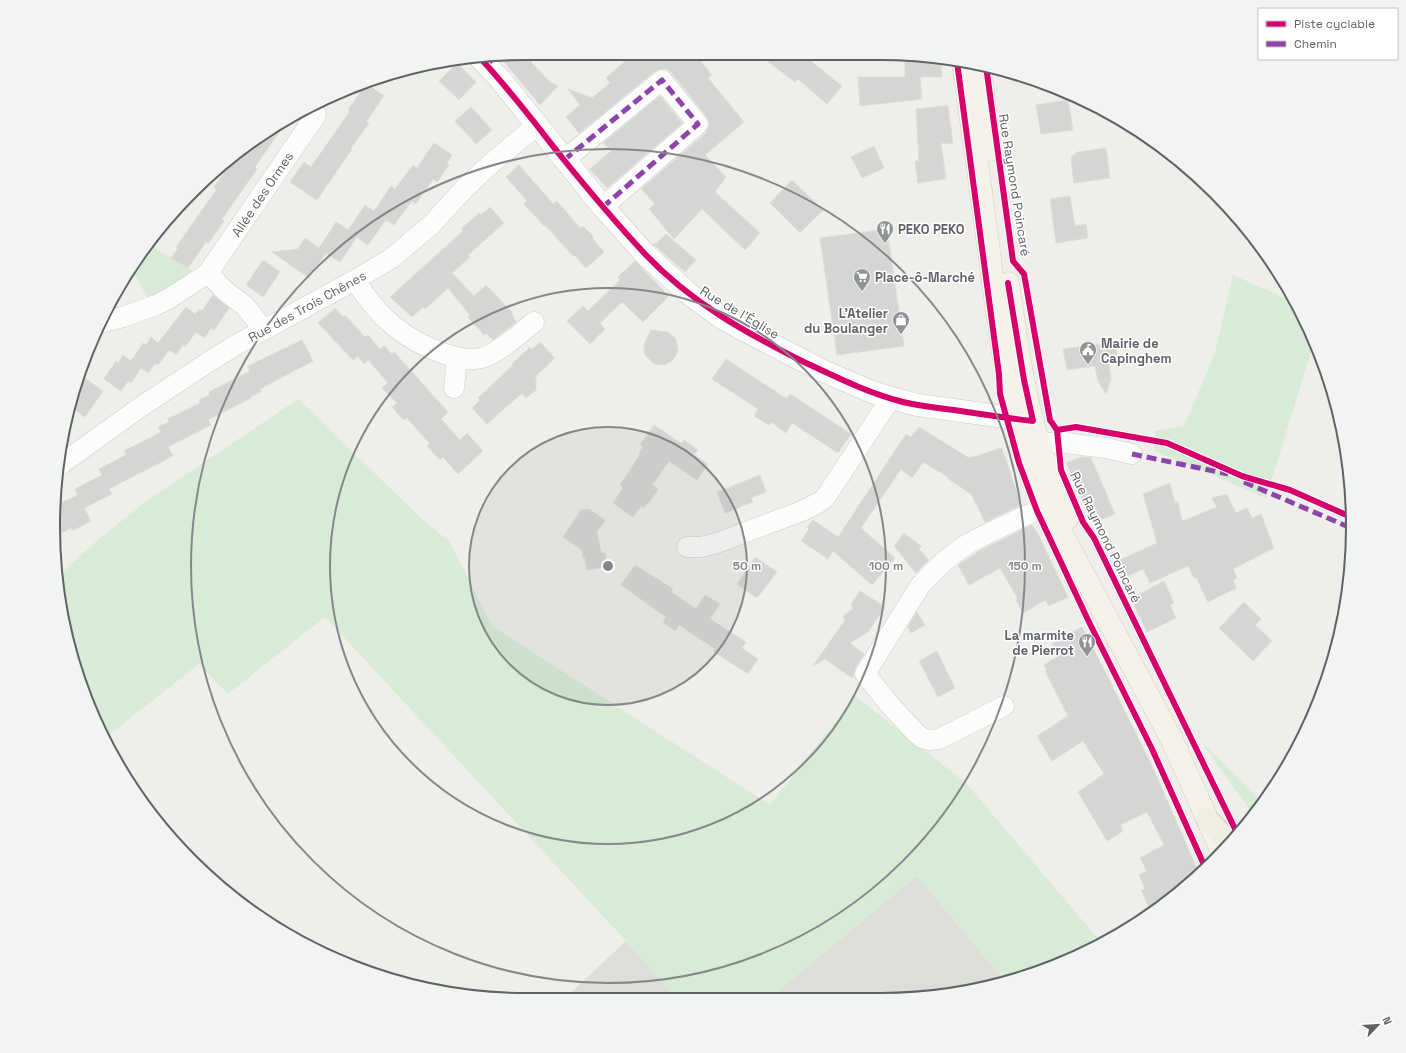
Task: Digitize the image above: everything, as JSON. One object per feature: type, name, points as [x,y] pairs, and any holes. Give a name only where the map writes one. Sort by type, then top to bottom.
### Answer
[{"type":"highway","points":[[1207,819],[1225,839]]},
{"type":"main road","name":"Rue Raymond Poincaré","points":[[965,68],[1004,360],[1031,445],[1055,489],[1129,657]]},
{"type":"main road","name":"Rue Raymond Poincaré","points":[[981,71],[1012,309],[1024,420]]},
{"type":"main road","name":"Rue Raymond Poincaré","points":[[1031,445],[1032,474],[1047,506],[1172,740],[1219,845]]},
{"type":"street","name":"Rue de l'Église","points":[[488,62],[564,160],[603,207],[660,269],[703,305],[740,328],[779,349],[849,383],[890,398],[918,405],[1024,420]]},
{"type":"street","points":[[564,160],[662,80],[698,124],[603,207]]},
{"type":"street","name":"Allée des Ormes","points":[[108,320],[123,317],[156,305],[170,298],[208,273],[316,115]]},
{"type":"street","name":"Rue des Trois Chênes","points":[[65,462],[167,389],[234,346],[355,280],[392,258],[431,225],[474,179],[537,125]]},
{"type":"street","points":[[208,273],[225,291],[245,306],[264,330]]},
{"type":"street","points":[[355,280],[372,305],[394,327],[419,343],[457,358],[482,358],[492,353],[534,322]]},
{"type":"street","points":[[454,388],[457,358]]},
{"type":"street","points":[[687,548],[701,547],[717,542],[806,509],[824,499],[890,398]]},
{"type":"street","points":[[1031,445],[1058,442],[1106,448],[1132,454]]},
{"type":"street","points":[[1004,706],[939,739],[930,740],[919,735],[907,724],[890,706],[865,674],[920,586],[934,571],[966,546],[1047,506]]},
{"type":"shaded area","points":[[917,876],[1001,977],[971,984],[910,992],[775,993]]},
{"type":"shaded area","points":[[626,941],[672,993],[570,993]]},
{"type":"green space","points":[[153,247],[194,272],[149,301],[136,276],[132,278]]},
{"type":"green space","points":[[1233,275],[1287,299],[1311,351],[1266,498],[1155,451],[1155,431],[1184,426],[1215,353]]},
{"type":"green space","points":[[298,399],[424,521],[450,542],[492,626],[770,805],[855,696],[966,783],[1098,939],[1058,957],[1001,977],[917,876],[775,993],[672,993],[626,941],[325,617],[228,694],[199,664],[109,735],[85,676],[76,647],[69,618],[62,572],[100,538],[148,500]]},
{"type":"green space","points":[[1200,740],[1258,798],[1250,810]]},
{"type":"building","points":[[533,60],[531,62],[550,82],[558,86],[540,105],[503,61]]},
{"type":"building","points":[[622,60],[703,60],[701,62],[712,75],[708,78],[744,122],[705,155],[726,177],[715,192],[760,233],[745,250],[702,209],[674,239],[649,209],[655,204],[641,189],[706,133],[709,127],[707,117],[671,72],[666,69],[655,71],[579,133],[566,117],[580,105],[568,89],[592,98],[610,83],[606,78],[624,62]]},
{"type":"building","points":[[766,60],[810,60],[842,86],[827,104],[798,79],[795,82]]},
{"type":"building","points":[[905,61],[941,64],[942,77],[920,77],[922,99],[860,106],[858,77],[905,77]]},
{"type":"building","points":[[459,65],[476,82],[459,100],[439,81],[454,66]]},
{"type":"building","points":[[371,87],[384,96],[366,122],[369,123],[317,200],[290,182],[304,162],[311,167],[350,111],[348,110],[361,91]]},
{"type":"building","points":[[660,96],[682,123],[607,188],[590,169],[611,151],[603,143]]},
{"type":"building","points":[[1068,100],[1073,130],[1041,134],[1036,105]]},
{"type":"building","points":[[948,106],[953,144],[941,143],[946,179],[918,183],[915,161],[919,161],[916,109]]},
{"type":"building","points":[[471,107],[492,130],[476,144],[455,121]]},
{"type":"building","points":[[281,130],[255,167],[257,169],[222,219],[224,221],[208,244],[206,242],[188,268],[171,258],[178,248],[176,247],[217,189],[214,187],[227,170],[243,156]]},
{"type":"building","points":[[434,143],[452,155],[447,163],[449,165],[437,182],[433,179],[416,204],[412,201],[394,225],[386,220],[368,245],[357,237],[340,262],[326,253],[309,278],[272,252],[298,249],[305,238],[319,248],[336,222],[348,230],[365,205],[374,211],[391,186],[395,189],[413,165],[417,168]]},
{"type":"building","points":[[874,146],[884,168],[862,178],[851,157]]},
{"type":"building","points":[[1106,148],[1110,178],[1074,183],[1071,160],[1072,156],[1078,152]]},
{"type":"building","points":[[519,165],[553,204],[557,201],[580,228],[583,226],[593,236],[593,239],[604,252],[586,268],[524,204],[527,201],[506,177]]},
{"type":"building","points":[[792,180],[823,210],[800,233],[770,203]]},
{"type":"building","points":[[1070,196],[1075,226],[1086,224],[1088,238],[1056,243],[1050,199]]},
{"type":"building","points":[[490,207],[504,223],[468,255],[470,257],[452,273],[474,296],[486,285],[511,311],[516,322],[493,340],[486,333],[484,335],[468,317],[470,315],[448,288],[425,309],[423,307],[412,317],[390,297],[463,231],[461,229],[479,213],[481,215]]},
{"type":"building","name":"Place-ô-Marché","points":[[887,229],[904,346],[837,355],[820,238]]},
{"type":"building","points":[[666,234],[696,260],[685,272],[653,244],[656,244]]},
{"type":"building","points":[[263,260],[280,272],[263,297],[246,285]]},
{"type":"building","points":[[635,261],[669,296],[643,322],[622,302],[600,323],[605,329],[590,344],[567,321],[583,306],[588,311],[620,280],[618,277]]},
{"type":"building","points":[[213,295],[229,308],[214,330],[211,328],[204,338],[196,332],[185,347],[183,345],[176,355],[169,350],[158,365],[156,363],[148,373],[141,368],[131,383],[128,381],[121,391],[104,379],[116,361],[118,363],[123,355],[131,361],[143,343],[146,345],[151,337],[158,343],[186,307],[195,314],[199,309],[202,311]]},
{"type":"building","points":[[335,308],[343,317],[345,315],[365,337],[368,335],[380,349],[384,346],[392,354],[394,352],[448,412],[441,419],[460,440],[467,433],[483,451],[458,474],[443,457],[440,460],[427,446],[430,444],[407,418],[404,420],[392,407],[397,403],[382,388],[388,383],[368,360],[364,364],[358,356],[353,360],[318,323]]},
{"type":"building","points":[[651,330],[668,332],[676,339],[678,351],[673,360],[664,365],[654,364],[645,355],[644,345]]},
{"type":"building","points":[[302,340],[313,361],[260,389],[261,392],[250,397],[251,398],[208,420],[211,425],[168,447],[173,456],[109,489],[112,494],[84,508],[91,521],[72,531],[71,528],[60,533],[61,503],[78,495],[75,489],[102,475],[99,469],[126,455],[124,451],[161,432],[158,427],[169,422],[168,419],[200,403],[199,400],[210,395],[209,392],[250,371],[248,366]]},
{"type":"building","points":[[540,342],[555,358],[536,376],[536,390],[526,398],[522,393],[487,424],[472,408],[480,400],[478,398],[530,347],[531,350]]},
{"type":"building","name":"Mairie de Capinghem","points":[[1115,342],[1118,362],[1109,364],[1111,379],[1106,394],[1098,381],[1095,366],[1067,370],[1063,349]]},
{"type":"building","points":[[726,359],[787,399],[790,394],[851,434],[838,453],[792,423],[786,433],[771,422],[769,425],[754,416],[758,409],[712,379]]},
{"type":"building","points":[[85,378],[103,391],[85,417],[75,410]]},
{"type":"building","points":[[654,425],[681,443],[684,440],[698,450],[694,455],[708,464],[697,480],[669,461],[652,485],[658,489],[649,503],[648,502],[644,508],[641,506],[633,517],[613,503],[623,488],[620,485],[640,455],[639,454],[643,447],[640,445]]},
{"type":"building","points":[[919,427],[969,458],[1002,448],[1021,505],[985,522],[971,494],[947,478],[948,477],[923,462],[912,478],[901,469],[861,528],[895,558],[872,585],[833,551],[828,559],[801,541],[809,529],[807,527],[813,520],[838,537],[906,434],[911,437]]},
{"type":"building","points":[[1082,457],[1091,458],[1115,514],[1093,523],[1066,463]]},
{"type":"building","points":[[760,475],[766,492],[751,498],[753,502],[725,513],[717,492]]},
{"type":"building","points":[[1170,483],[1175,503],[1178,502],[1182,521],[1217,507],[1212,498],[1227,494],[1236,513],[1247,508],[1252,518],[1261,514],[1274,548],[1233,569],[1237,578],[1233,580],[1236,588],[1208,602],[1196,577],[1194,578],[1188,566],[1150,583],[1143,569],[1121,579],[1113,563],[1157,543],[1143,494]]},
{"type":"building","points":[[589,509],[605,520],[597,532],[601,553],[605,553],[607,567],[587,570],[582,550],[563,537],[581,510]]},
{"type":"building","points":[[1032,525],[1038,534],[1068,597],[1049,606],[1045,600],[1023,613],[1016,600],[1018,599],[1000,568],[969,585],[958,565],[981,550]]},
{"type":"building","points":[[904,533],[921,546],[919,549],[929,560],[916,573],[894,546]]},
{"type":"building","points":[[755,557],[777,572],[757,598],[737,584]]},
{"type":"building","points":[[635,565],[673,589],[671,592],[696,609],[705,595],[720,604],[710,619],[746,642],[742,648],[758,659],[748,674],[713,651],[715,649],[679,625],[675,631],[663,622],[666,617],[621,585]]},
{"type":"building","points":[[1164,581],[1174,603],[1170,605],[1176,618],[1147,632],[1131,599]]},
{"type":"building","points":[[860,591],[885,607],[868,632],[850,643],[864,654],[855,668],[854,675],[852,678],[825,659],[813,666],[845,620],[843,616],[853,609],[851,604]]},
{"type":"building","points":[[1244,602],[1261,619],[1255,625],[1272,641],[1253,661],[1219,628]]},
{"type":"building","points":[[917,612],[925,625],[911,633],[908,627]]},
{"type":"building","points":[[1082,627],[1153,768],[1197,868],[1163,897],[1149,907],[1141,890],[1145,889],[1139,875],[1147,871],[1140,858],[1164,845],[1147,812],[1120,825],[1123,831],[1107,841],[1078,792],[1104,774],[1083,741],[1052,761],[1037,736],[1068,716],[1045,671],[1047,670],[1044,665],[1058,656],[1052,643]]},
{"type":"building","points":[[937,651],[955,688],[938,697],[919,661]]},
{"type":"marked path","points":[[487,65],[490,62]]},
{"type":"marked path","points":[[564,160],[662,80],[698,124],[603,207]]},
{"type":"marked path","points":[[1132,454],[1228,474]]},
{"type":"marked path","points":[[1244,482],[1346,526]]},
{"type":"cycle path","points":[[484,62],[604,208],[662,271],[700,302],[740,328],[804,362],[852,384],[890,398],[928,407],[1033,421],[1024,380],[1008,283]]},
{"type":"cycle path","points":[[958,67],[999,374],[1000,394],[1019,463],[1037,511],[1088,620],[1152,749],[1203,862]]},
{"type":"cycle path","points":[[987,73],[1013,261],[1024,274],[1050,420],[1057,430],[1061,470],[1083,522],[1094,538],[1235,828]]},
{"type":"cycle path","points":[[1057,430],[1076,427],[1167,443],[1242,476],[1290,490],[1346,515]]},
{"type":"place","name":"PEKO PEKO","points":[[885,244]]},
{"type":"place","name":"Place-ô-Marché","points":[[862,292]]},
{"type":"place","name":"L’Atelier du Boulanger","points":[[901,335]]},
{"type":"place","name":"Mairie de Capinghem","points":[[1088,365]]},
{"type":"place","name":"La marmite de Pierrot","points":[[1087,657]]}]
